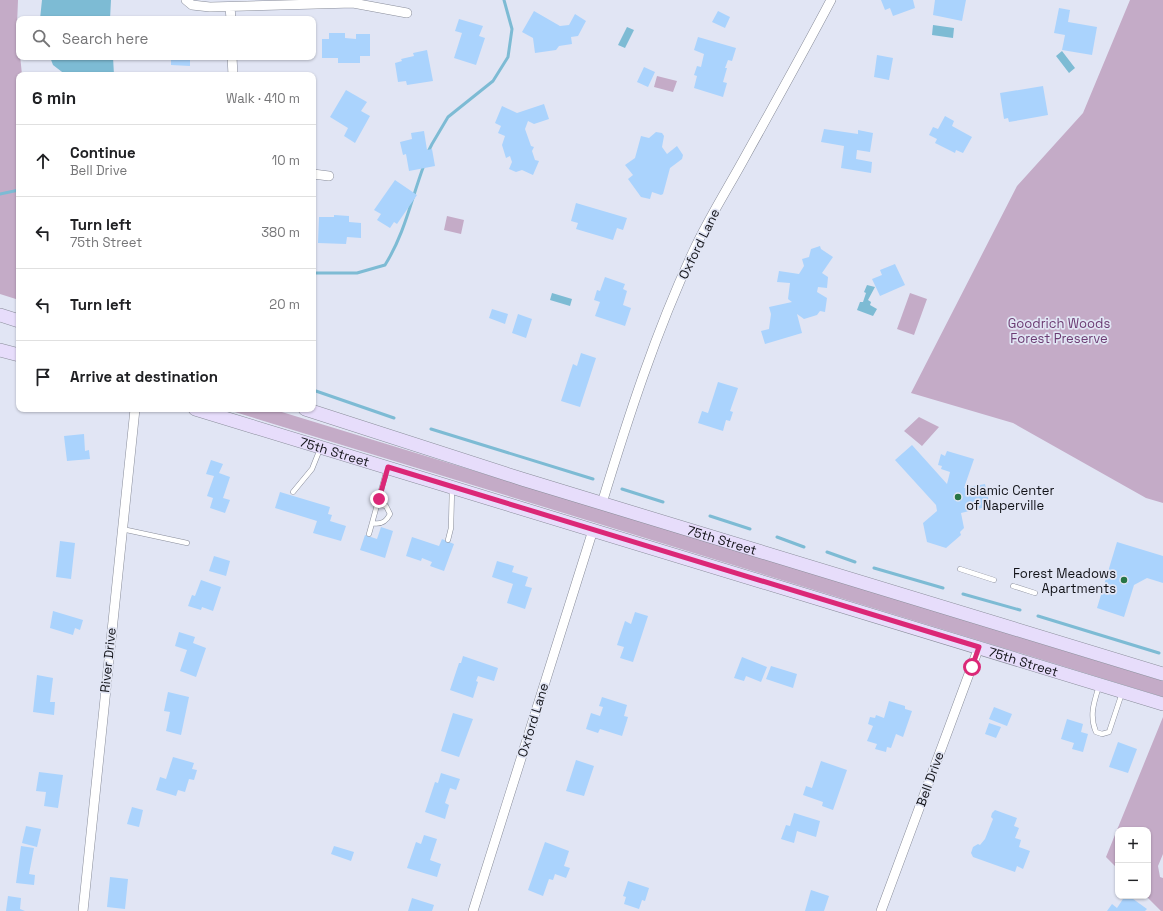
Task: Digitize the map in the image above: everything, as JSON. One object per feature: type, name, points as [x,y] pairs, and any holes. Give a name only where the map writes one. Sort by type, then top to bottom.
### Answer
[{"type":"main road","points":[[0,315],[16,320]]},
{"type":"main road","points":[[0,350],[16,355]]},
{"type":"main road","name":"75th Street","points":[[205,412],[452,486],[1163,704]]},
{"type":"main road","name":"75th Street","points":[[314,412],[602,503],[1163,674]]},
{"type":"street","points":[[186,0],[200,7],[352,3],[407,13]]},
{"type":"street","name":"Oxford Lane","points":[[602,503],[620,443],[654,348],[694,251],[719,200],[793,72],[831,0]]},
{"type":"street","points":[[230,7],[231,16]]},
{"type":"street","points":[[232,60],[233,72]]},
{"type":"street","points":[[316,174],[329,176]]},
{"type":"street","name":"River Drive","points":[[83,911],[135,412]]},
{"type":"street","name":"Oxford Lane","points":[[473,911],[593,530]]},
{"type":"street","name":"Bell Drive","points":[[881,911],[979,647]]},
{"type":"lane","points":[[293,492],[312,469],[321,447]]},
{"type":"lane","points":[[369,534],[388,467]]},
{"type":"lane","points":[[448,540],[451,528],[452,486]]},
{"type":"lane","points":[[372,523],[379,524],[387,520],[390,514],[386,506],[378,504]]},
{"type":"lane","points":[[122,530],[187,543]]},
{"type":"lane","points":[[960,569],[994,580]]},
{"type":"lane","points":[[1013,586],[1035,593]]},
{"type":"lane","points":[[1099,684],[1093,706],[1092,722],[1096,732],[1102,734],[1109,732],[1123,692]]},
{"type":"green space","points":[[0,0],[18,0],[17,16],[16,16],[16,60],[20,60],[22,72],[16,72],[16,299],[0,294]]},
{"type":"green space","name":"Goodrich Woods Forest Preserve","points":[[1130,0],[1163,0],[1163,503],[1146,498],[1013,423],[911,393],[1017,186],[1083,113]]},
{"type":"green space","points":[[657,76],[677,81],[673,92],[654,87]]},
{"type":"green space","points":[[447,216],[464,220],[461,234],[444,230]]},
{"type":"green space","points":[[910,293],[927,299],[914,335],[897,329]]},
{"type":"green space","points":[[235,412],[282,412],[1163,681],[1163,697]]},
{"type":"green space","points":[[919,417],[939,427],[922,446],[904,431]]},
{"type":"green space","points":[[1163,717],[1163,854],[1158,866],[1160,877],[1163,878],[1163,911],[1161,911],[1149,899],[1151,899],[1151,827],[1118,827]]},
{"type":"green space","points":[[1115,835],[1115,866],[1106,857]]},
{"type":"water","points":[[42,0],[111,0],[110,16],[40,16]]},
{"type":"water","points":[[933,25],[954,28],[953,38],[932,35]]},
{"type":"water","points":[[627,27],[634,30],[625,48],[618,45]]},
{"type":"water","points":[[1062,51],[1075,68],[1069,73],[1056,56]]},
{"type":"water","points":[[51,60],[113,60],[114,72],[62,72],[53,65]]},
{"type":"water","points":[[867,285],[875,287],[868,300],[871,302],[870,305],[877,309],[873,316],[857,310],[860,302],[863,302],[866,293],[864,292]]},
{"type":"water","points":[[552,293],[572,299],[570,306],[550,300]]},
{"type":"building","points":[[881,0],[913,0],[915,8],[893,16],[890,8],[885,10]]},
{"type":"building","points":[[935,0],[966,0],[962,21],[933,15]]},
{"type":"building","points":[[1059,8],[1070,10],[1068,22],[1097,27],[1092,55],[1062,50],[1065,35],[1054,33]]},
{"type":"building","points":[[534,11],[560,26],[569,25],[575,14],[586,21],[578,36],[571,37],[572,44],[559,46],[556,50],[535,53],[533,38],[522,32]]},
{"type":"building","points":[[718,11],[730,17],[725,28],[712,22]]},
{"type":"building","points":[[459,19],[483,26],[479,36],[485,38],[476,65],[454,58],[462,33],[455,31]]},
{"type":"building","points":[[329,33],[345,33],[345,38],[356,39],[356,34],[370,34],[370,56],[360,56],[360,63],[338,63],[338,58],[322,58],[322,39],[329,39]]},
{"type":"building","points":[[698,37],[736,48],[732,61],[728,60],[725,68],[727,68],[723,82],[727,83],[723,97],[694,88],[697,76],[694,75],[697,66],[701,67],[704,54],[694,50]]},
{"type":"building","points":[[427,50],[433,81],[407,85],[406,81],[398,82],[395,63],[402,61],[401,59],[414,56],[413,53]]},
{"type":"building","points":[[877,55],[893,58],[889,80],[874,77]]},
{"type":"building","points":[[171,60],[190,60],[190,66],[171,65]]},
{"type":"building","points":[[644,67],[655,72],[648,87],[637,82]]},
{"type":"building","points":[[1043,86],[1048,115],[1009,122],[1008,118],[1004,119],[1000,93]]},
{"type":"building","points":[[346,90],[367,102],[361,111],[370,116],[355,143],[344,136],[348,128],[330,117]]},
{"type":"building","points":[[544,104],[549,119],[534,124],[528,121],[525,129],[531,146],[534,147],[532,151],[535,160],[539,161],[533,175],[522,170],[516,172],[509,169],[512,162],[510,156],[506,158],[502,145],[505,136],[498,133],[501,126],[495,123],[502,106],[517,113]]},
{"type":"building","points":[[945,116],[954,121],[952,126],[972,137],[963,153],[956,150],[955,153],[935,143],[937,139],[929,135],[933,127],[938,129]]},
{"type":"building","points":[[824,129],[858,134],[858,130],[873,133],[870,152],[857,150],[856,159],[872,162],[871,173],[841,168],[844,146],[821,142]]},
{"type":"building","points":[[424,131],[427,150],[432,149],[435,166],[409,171],[406,154],[403,155],[400,142],[412,139],[411,133]]},
{"type":"building","points":[[656,132],[662,133],[664,136],[662,147],[667,154],[677,146],[683,155],[682,159],[670,168],[663,194],[661,195],[652,192],[650,199],[641,197],[628,179],[633,175],[625,165],[635,158],[641,136],[649,138]]},
{"type":"building","points":[[395,180],[417,195],[397,224],[394,222],[390,228],[377,220],[381,214],[374,210]]},
{"type":"building","points":[[576,203],[627,218],[623,230],[617,228],[613,240],[576,229],[578,223],[571,221]]},
{"type":"building","points":[[334,215],[349,216],[349,222],[361,223],[361,238],[347,237],[346,244],[318,243],[319,217],[334,217]]},
{"type":"building","points":[[820,246],[821,249],[833,257],[822,273],[828,277],[827,288],[818,287],[817,292],[827,298],[825,312],[820,311],[817,315],[804,319],[797,314],[802,333],[765,344],[761,331],[769,329],[771,314],[769,307],[792,302],[788,299],[790,283],[777,282],[779,271],[799,274],[804,266],[802,259],[809,257],[811,249]]},
{"type":"building","points":[[895,264],[905,285],[880,296],[872,279],[882,275],[880,270]]},
{"type":"building","points":[[605,277],[625,284],[623,289],[627,291],[623,305],[631,308],[625,326],[595,316],[600,302],[594,300],[597,290],[600,291]]},
{"type":"building","points":[[492,309],[508,314],[505,324],[489,318]]},
{"type":"building","points":[[518,314],[532,319],[526,338],[512,333]]},
{"type":"building","points":[[581,353],[596,358],[580,407],[561,401],[573,364],[577,366]]},
{"type":"building","points":[[718,382],[738,388],[730,411],[733,412],[730,421],[726,420],[723,431],[698,423],[702,411],[708,413]]},
{"type":"building","points":[[84,434],[85,451],[89,450],[90,459],[67,461],[64,436]]},
{"type":"building","name":"Islamic Center of Naperville","points":[[912,445],[947,484],[950,472],[941,469],[942,466],[938,465],[941,454],[945,456],[947,451],[974,459],[964,488],[985,484],[990,506],[961,513],[964,528],[960,532],[961,535],[946,548],[927,542],[923,523],[937,511],[936,505],[895,460]]},
{"type":"building","points":[[211,460],[223,464],[219,473],[230,477],[223,498],[230,500],[225,513],[210,508],[213,498],[207,496],[214,476],[206,474]]},
{"type":"building","points":[[280,492],[330,507],[328,514],[332,515],[330,521],[346,526],[341,541],[313,533],[317,521],[275,508]]},
{"type":"building","points":[[381,527],[393,531],[385,558],[360,550],[365,535],[377,539]]},
{"type":"building","points":[[412,537],[439,546],[442,539],[454,544],[444,571],[430,566],[432,562],[422,558],[421,561],[406,556]]},
{"type":"building","points":[[60,541],[75,543],[71,579],[56,577]]},
{"type":"building","name":"Forest Meadows Apartments","points":[[1117,542],[1163,556],[1163,583],[1147,578],[1134,585],[1124,617],[1097,608]]},
{"type":"building","points":[[214,556],[230,561],[226,576],[209,571]]},
{"type":"building","points":[[497,561],[514,566],[512,572],[528,577],[525,586],[532,588],[525,609],[507,603],[513,584],[492,577]]},
{"type":"building","points":[[201,580],[221,587],[213,611],[202,607],[201,610],[188,606],[192,595],[195,596]]},
{"type":"building","points":[[53,611],[83,620],[80,630],[75,628],[73,635],[50,628]]},
{"type":"building","points":[[635,612],[648,616],[633,662],[620,658],[624,647],[617,645],[625,621],[631,624]]},
{"type":"building","points":[[179,632],[195,637],[193,643],[206,648],[196,677],[180,671],[187,650],[175,646]]},
{"type":"building","points":[[463,656],[498,668],[494,681],[478,676],[476,681],[478,682],[473,698],[450,690],[459,663],[461,663]]},
{"type":"building","points":[[742,657],[767,667],[761,682],[746,676],[744,681],[734,678]]},
{"type":"building","points":[[771,666],[797,674],[793,688],[766,679]]},
{"type":"building","points":[[37,675],[53,678],[50,702],[55,702],[54,715],[33,712]]},
{"type":"building","points":[[168,692],[189,697],[181,735],[166,731],[170,712],[164,711]]},
{"type":"building","points":[[602,697],[627,705],[624,716],[628,717],[622,736],[600,729],[598,733],[586,729],[591,713],[600,716],[603,707],[599,706]]},
{"type":"building","points":[[889,701],[905,706],[905,709],[912,711],[903,737],[896,734],[891,748],[887,747],[886,752],[875,749],[877,744],[867,741],[873,726],[868,724],[870,717],[875,718],[876,715],[884,718]]},
{"type":"building","points":[[994,707],[1012,714],[1007,726],[989,719]]},
{"type":"building","points":[[453,713],[473,719],[459,757],[441,751]]},
{"type":"building","points":[[1067,719],[1083,724],[1081,732],[1088,734],[1083,752],[1072,749],[1074,743],[1061,739]]},
{"type":"building","points":[[989,723],[1001,727],[996,738],[985,734]]},
{"type":"building","points":[[1118,742],[1137,749],[1128,773],[1109,767]]},
{"type":"building","points":[[173,757],[194,763],[192,769],[197,770],[194,780],[189,779],[185,792],[178,790],[176,796],[156,790],[160,777],[166,779]]},
{"type":"building","points":[[576,760],[594,766],[584,796],[566,791]]},
{"type":"building","points":[[821,761],[847,770],[833,810],[822,806],[823,802],[803,795],[806,786],[812,788]]},
{"type":"building","points":[[39,772],[63,775],[58,808],[44,806],[46,792],[36,791]]},
{"type":"building","points":[[441,773],[460,779],[456,790],[450,788],[445,803],[449,805],[445,819],[425,812],[435,782],[438,783]]},
{"type":"building","points":[[132,807],[143,810],[139,827],[127,824]]},
{"type":"building","points":[[995,810],[1017,818],[1014,826],[1019,828],[1015,838],[1021,840],[1019,847],[1030,851],[1023,869],[1017,866],[1015,872],[973,857],[971,853],[973,847],[978,844],[980,845],[985,839],[993,819],[991,817],[992,813]]},
{"type":"building","points":[[794,813],[820,821],[816,837],[797,831],[794,843],[781,839],[786,825],[790,826]]},
{"type":"building","points":[[26,826],[41,829],[37,847],[22,843]]},
{"type":"building","points":[[424,835],[437,839],[430,860],[441,864],[437,877],[407,868],[416,842],[421,844]]},
{"type":"building","points":[[545,842],[569,851],[564,866],[570,868],[566,878],[555,874],[553,880],[549,879],[543,896],[528,890]]},
{"type":"building","points":[[21,846],[34,848],[29,874],[35,875],[34,885],[16,883]]},
{"type":"building","points":[[334,846],[354,852],[351,861],[331,854]]},
{"type":"building","points":[[110,877],[128,879],[125,909],[107,907]]},
{"type":"building","points":[[628,881],[649,888],[645,901],[642,900],[639,909],[624,904],[626,897],[623,896]]},
{"type":"building","points":[[811,890],[829,896],[824,911],[805,911]]},
{"type":"building","points":[[8,896],[21,898],[20,909],[25,911],[6,911]]},
{"type":"building","points":[[412,898],[434,905],[432,911],[408,911]]},
{"type":"building","points":[[1123,899],[1133,899],[1147,909],[1145,911],[1107,911],[1112,904],[1117,908]]},
{"type":"waterway","points":[[428,152],[448,117],[493,81],[508,57],[512,29],[504,0]]},
{"type":"waterway","points":[[316,273],[357,273],[385,265],[403,229],[424,165]]},
{"type":"waterway","points":[[0,194],[16,191]]},
{"type":"waterway","points":[[316,391],[394,418]]},
{"type":"waterway","points":[[431,429],[593,479]]},
{"type":"waterway","points":[[622,489],[663,502]]},
{"type":"waterway","points":[[710,516],[750,529]]},
{"type":"waterway","points":[[777,537],[804,547]]},
{"type":"waterway","points":[[827,552],[855,562]]},
{"type":"waterway","points":[[874,568],[943,588]]},
{"type":"waterway","points":[[963,594],[1020,610]]},
{"type":"waterway","points":[[1038,616],[1159,653]]},
{"type":"place","name":"Islamic Center of Naperville","points":[[958,497]]},
{"type":"place","name":"Forest Meadows Apartments","points":[[1124,580]]},
{"type":"route","points":[[379,499],[388,467],[979,647],[972,667]]}]
